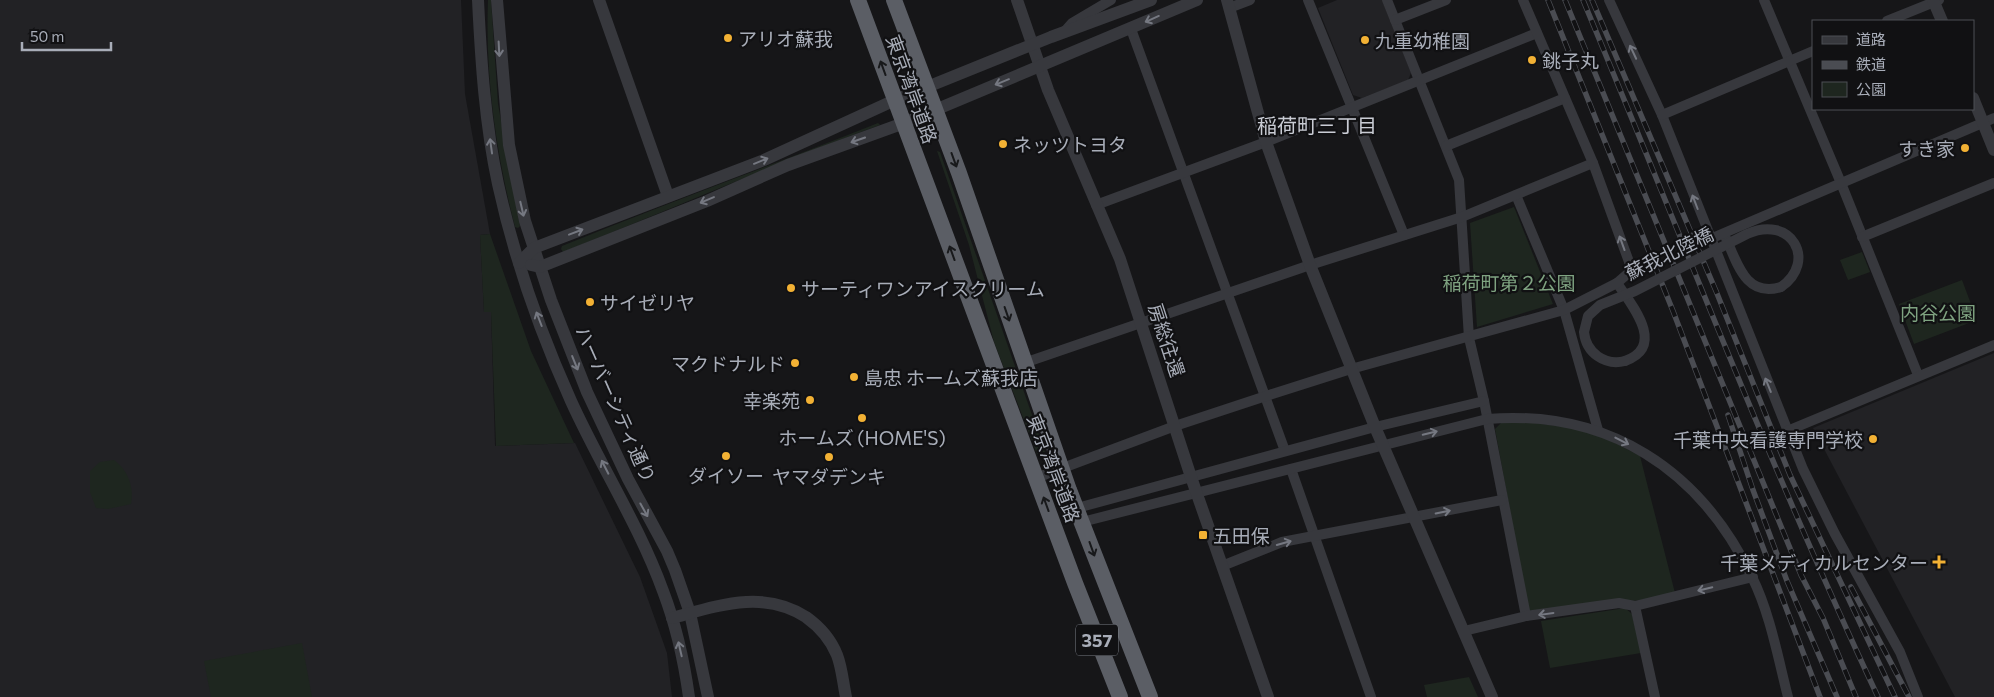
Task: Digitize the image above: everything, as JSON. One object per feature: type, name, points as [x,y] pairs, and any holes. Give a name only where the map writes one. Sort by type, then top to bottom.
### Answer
[{"type":"highway","name":"東京湾岸道路","points":[[858,0],[1036,478],[1120,697]]},
{"type":"highway","name":"東京湾岸道路","points":[[894,0],[936,110],[1062,469],[1150,697]]},
{"type":"street","name":"ハーバーシティ通り","points":[[478,0],[485,100],[494,165],[519,263],[571,401],[647,551],[672,618],[689,697]]},
{"type":"street","name":"ハーバーシティ通り","points":[[497,0],[509,144],[525,221],[550,300],[587,392],[628,479],[667,551],[690,613],[708,697]]},
{"type":"street","points":[[598,0],[668,196]]},
{"type":"street","name":"房総往還","points":[[1018,0],[1040,67],[1120,259],[1191,477],[1268,697]]},
{"type":"street","points":[[1064,32],[1072,23],[1111,0]]},
{"type":"street","points":[[519,263],[534,248],[764,160],[895,100],[1032,44],[1151,0]]},
{"type":"street","points":[[519,263],[540,267],[707,201],[788,164],[936,110],[1197,0]]},
{"type":"street","points":[[1250,0],[1228,4],[1266,142],[1310,265],[1351,369],[1492,697]]},
{"type":"street","points":[[1308,0],[1404,235]]},
{"type":"street","points":[[1386,0],[1459,180],[1468,338],[1484,401],[1526,616]]},
{"type":"street","points":[[1395,20],[1446,0]]},
{"type":"street","points":[[1036,478],[1175,426],[1266,396],[1351,369],[1564,310],[1617,283],[1632,270],[1592,163],[1523,0]]},
{"type":"street","points":[[1610,0],[1662,115],[1803,469],[1835,534],[1900,652],[1918,697]]},
{"type":"street","points":[[1764,0],[1841,183],[1918,375]]},
{"type":"street","points":[[1889,20],[1936,1],[1942,20]]},
{"type":"street","points":[[1131,29],[1286,452]]},
{"type":"street","points":[[1096,205],[1266,142],[1537,33]]},
{"type":"street","points":[[1662,115],[1812,51]]},
{"type":"street","points":[[1446,146],[1565,98]]},
{"type":"street","points":[[1974,99],[1988,120],[1994,150]]},
{"type":"street","points":[[1710,239],[1988,120]]},
{"type":"street","points":[[1024,363],[1310,265],[1462,217],[1592,163]]},
{"type":"street","points":[[1862,237],[1994,183]]},
{"type":"street","points":[[1516,195],[1564,310],[1598,430]]},
{"type":"street","name":"蘇我北陸橋","points":[[1617,283],[1622,290],[1627,298],[1637,314],[1642,321],[1645,338],[1640,350],[1632,358],[1612,362],[1595,354],[1585,341],[1584,326],[1595,308],[1610,300],[1619,297],[1627,294],[1635,291],[1724,246],[1733,241],[1740,237],[1757,229],[1774,228],[1789,236],[1798,254],[1797,267],[1793,277],[1782,287],[1772,290],[1754,286],[1742,272],[1732,251],[1727,242],[1723,232]]},
{"type":"street","points":[[1787,430],[1994,345]]},
{"type":"street","points":[[1079,515],[1191,477],[1375,427],[1484,401]]},
{"type":"street","points":[[1079,515],[1197,494],[1487,419],[1548,418],[1598,430],[1620,439],[1671,471],[1709,509],[1753,578],[1766,614],[1788,697]]},
{"type":"street","points":[[1291,469],[1371,697]]},
{"type":"street","points":[[1222,566],[1282,542],[1502,500]]},
{"type":"street","points":[[1464,631],[1526,616],[1619,603],[1635,606],[1753,578]]},
{"type":"street","points":[[672,618],[751,601],[777,603],[792,609],[818,627],[828,639],[840,665],[846,697]]},
{"type":"street","points":[[1635,606],[1655,697]]},
{"type":"shaded area","points":[[0,0],[461,0],[465,94],[490,234],[480,235],[484,312],[491,312],[495,446],[575,443],[640,577],[667,653],[672,697],[0,697]]},
{"type":"shaded area","name":"九重幼稚園","points":[[1337,0],[1382,0],[1411,73],[1408,80],[1362,98],[1353,95],[1318,8]]},
{"type":"shaded area","name":"千葉メディカルセンター","points":[[1994,353],[1994,697],[1955,697],[1813,428]]},
{"type":"green space","points":[[488,0],[491,0],[498,104],[520,226],[518,228],[515,227],[508,199],[493,115],[488,58]]},
{"type":"green space","points":[[878,123],[880,125],[761,171],[563,252],[561,249],[562,246],[601,230]]},
{"type":"green space","points":[[937,151],[940,152],[1045,452],[1037,454],[994,342],[969,245]]},
{"type":"green space","name":"稲荷町第２公園","points":[[1514,207],[1553,304],[1477,327],[1470,223]]},
{"type":"green space","points":[[490,234],[531,351],[574,443],[496,446],[491,312],[484,312],[480,235]]},
{"type":"green space","points":[[1862,252],[1870,272],[1848,280],[1840,260]]},
{"type":"green space","name":"内谷公園","points":[[1962,280],[1977,320],[1914,344],[1899,304]]},
{"type":"green space","points":[[1519,421],[1591,430],[1640,456],[1675,593],[1644,600],[1614,602],[1529,614],[1495,429],[1502,422]]},
{"type":"green space","points":[[114,460],[129,479],[132,491],[131,504],[108,509],[96,508],[90,492],[90,471],[100,462]]},
{"type":"green space","points":[[1625,608],[1632,614],[1641,653],[1550,668],[1541,621]]},
{"type":"green space","points":[[302,643],[312,697],[211,697],[204,661]]},
{"type":"green space","points":[[1469,677],[1478,697],[1427,697],[1424,685]]},
{"type":"railway","points":[[1548,0],[1673,311],[1820,697]]},
{"type":"railway","points":[[1565,0],[1801,575],[1823,618],[1856,697]]},
{"type":"railway","points":[[1583,0],[1763,438],[1878,697]]},
{"type":"railway","points":[[1592,0],[1716,291],[1790,475],[1895,697]]},
{"type":"railway","points":[[1728,415],[1753,490],[1787,581],[1837,697]]},
{"type":"railway","points":[[1851,587],[1909,697]]},
{"type":"place","name":"アリオ蘇我","points":[[728,38]]},
{"type":"place","name":"九重幼稚園","points":[[1365,40]]},
{"type":"place","name":"銚子丸","points":[[1532,60]]},
{"type":"place","name":"ネッツトヨタ","points":[[1003,144]]},
{"type":"place","name":"すき家","points":[[1965,148]]},
{"type":"place","name":"サーティワンアイスクリーム","points":[[791,288]]},
{"type":"place","name":"サイゼリヤ","points":[[590,302]]},
{"type":"place","name":"マクドナルド","points":[[795,363]]},
{"type":"place","name":"島忠 ホームズ蘇我店","points":[[854,377]]},
{"type":"place","name":"幸楽苑","points":[[810,400]]},
{"type":"place","name":"ホームズ (HOME'S)","points":[[862,418]]},
{"type":"place","name":"千葉中央看護専門学校","points":[[1873,439]]},
{"type":"place","name":"ダイソー","points":[[726,456]]},
{"type":"place","name":"ヤマダデンキ","points":[[829,457]]},
{"type":"place","name":"五田保","points":[[1203,535]]},
{"type":"place","name":"千葉メディカルセンター","points":[[1939,562]]},
{"type":"district","name":"稲荷町三丁目","points":[[1317,125]]}]
